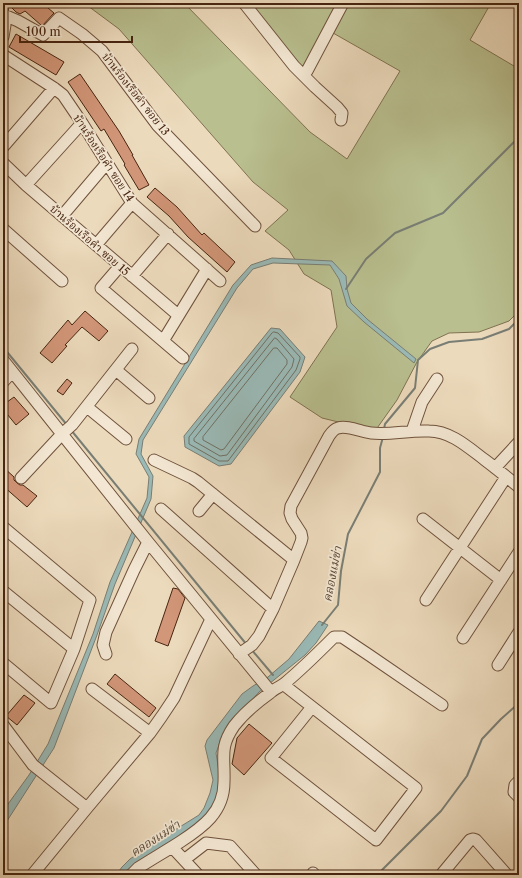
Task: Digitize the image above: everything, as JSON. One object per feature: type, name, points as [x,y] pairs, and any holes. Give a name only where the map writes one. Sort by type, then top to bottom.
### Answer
[{"type":"street","points":[[244,3],[294,66],[337,107],[342,114],[341,120]]},
{"type":"street","points":[[307,71],[343,3]]},
{"type":"street","points":[[3,14],[5,25],[3,37]]},
{"type":"street","name":"บ้านร้องเรือคำ ซอย 13","points":[[3,14],[43,35],[59,18],[97,46],[158,126],[255,226]]},
{"type":"street","name":"บ้านร้องเรือคำ ซอย 14","points":[[3,55],[63,95],[132,203],[220,281]]},
{"type":"street","points":[[3,147],[54,88]]},
{"type":"street","points":[[26,185],[82,123]]},
{"type":"street","name":"บ้านร้องเรือคำ ซอย 15","points":[[3,163],[26,185],[178,315]]},
{"type":"street","points":[[62,216],[107,163]]},
{"type":"street","points":[[96,245],[132,203]]},
{"type":"street","points":[[3,229],[62,281]]},
{"type":"street","points":[[132,276],[168,234]]},
{"type":"street","points":[[120,266],[101,288],[183,358]]},
{"type":"street","points":[[163,341],[207,269]]},
{"type":"street","points":[[20,478],[72,425],[132,350]]},
{"type":"street","points":[[3,360],[211,619],[245,649],[259,677],[271,692]]},
{"type":"street","points":[[116,370],[149,398]]},
{"type":"street","points":[[3,382],[12,372]]},
{"type":"street","points":[[412,431],[422,402],[437,379]]},
{"type":"street","points":[[86,407],[126,439]]},
{"type":"street","points":[[245,649],[259,636],[273,609],[302,538],[301,533],[292,519],[290,506],[329,436],[338,428],[345,427],[371,433],[393,434],[412,431],[440,432],[462,442],[519,486]]},
{"type":"street","points":[[495,468],[519,442]]},
{"type":"street","points":[[154,460],[192,478],[294,560]]},
{"type":"street","points":[[426,600],[506,477]]},
{"type":"street","points":[[199,511],[213,494]]},
{"type":"street","points":[[161,510],[273,609]]},
{"type":"street","points":[[423,520],[501,580]]},
{"type":"street","points":[[3,527],[90,600],[74,649],[51,703],[3,663]]},
{"type":"street","points":[[106,654],[103,645],[106,632],[128,583],[145,538]]},
{"type":"street","points":[[463,638],[519,552]]},
{"type":"street","points":[[3,591],[74,649]]},
{"type":"street","points":[[32,875],[150,733],[162,716],[174,698],[211,619]]},
{"type":"street","points":[[498,665],[519,632]]},
{"type":"street","points":[[131,875],[138,868],[202,827],[215,813],[224,790],[223,753],[225,744],[234,727],[249,709],[271,692],[284,685],[334,637],[342,637],[442,705]]},
{"type":"street","points":[[284,685],[416,788],[376,840],[271,758],[312,707]]},
{"type":"street","points":[[92,689],[150,733]]},
{"type":"street","points":[[3,725],[33,765],[87,808]]},
{"type":"street","points":[[519,781],[515,785],[514,792],[519,797]]},
{"type":"street","points":[[441,875],[470,840],[473,839],[476,840],[507,875]]},
{"type":"street","points":[[184,860],[206,843],[230,846],[256,875]]},
{"type":"street","points":[[172,847],[198,875]]},
{"type":"street","points":[[312,875],[313,873],[315,875]]},
{"type":"green space","points":[[84,3],[184,3],[310,132],[347,159],[400,71],[326,29],[303,70],[248,3],[491,3],[470,40],[519,69],[519,311],[509,321],[479,332],[449,333],[432,341],[417,362],[397,400],[375,431],[322,418],[290,397],[337,327],[331,290],[304,274],[289,250],[265,231],[288,210],[253,182],[119,29]]},
{"type":"water","points":[[272,258],[332,261],[346,276],[347,289],[351,303],[367,319],[416,359],[414,363],[347,306],[339,279],[330,265],[273,263],[253,269],[237,288],[143,440],[141,454],[153,476],[151,499],[115,584],[54,748],[3,825],[3,811],[29,775],[48,744],[93,634],[110,582],[147,498],[149,477],[136,454],[139,439],[233,285],[251,265]]},
{"type":"water","points":[[271,328],[280,329],[305,357],[300,372],[231,464],[219,466],[185,447],[184,436]]},
{"type":"water","points":[[319,621],[328,625],[316,643],[305,655],[259,692],[242,711],[221,740],[216,753],[220,778],[221,798],[213,813],[129,875],[116,875],[130,859],[199,815],[204,808],[210,793],[213,780],[205,746],[207,740],[242,694],[268,677],[289,659]]},
{"type":"building","points":[[19,3],[42,3],[54,13],[42,26],[25,11],[20,14],[12,8]]},
{"type":"building","points":[[16,34],[64,62],[56,75],[9,47]]},
{"type":"building","points":[[80,74],[119,131],[149,185],[139,190],[104,129],[101,131],[68,82]]},
{"type":"building","points":[[155,188],[177,207],[202,235],[204,233],[235,262],[227,272],[147,197]]},
{"type":"building","points":[[85,311],[108,331],[99,341],[82,327],[65,345],[67,346],[52,363],[40,353],[68,320],[72,325]]},
{"type":"building","points":[[67,379],[72,383],[63,395],[57,391]]},
{"type":"building","points":[[14,397],[29,414],[16,425],[3,409],[3,405]]},
{"type":"building","points":[[3,467],[14,477],[14,480],[17,483],[23,485],[37,496],[27,507],[3,486]]},
{"type":"building","points":[[173,588],[178,589],[185,598],[168,646],[155,641]]},
{"type":"building","points":[[115,674],[156,708],[149,717],[107,684]]},
{"type":"building","points":[[24,695],[35,703],[17,725],[6,716]]},
{"type":"building","points":[[249,724],[272,743],[244,775],[232,764],[237,738]]},
{"type":"waterway","points":[[346,289],[366,259],[395,233],[443,213],[519,137]]},
{"type":"waterway","name":"คลองแม่ข่า","points":[[384,429],[385,424],[415,388],[418,360],[430,349],[449,342],[482,339],[509,329],[519,319]]},
{"type":"waterway","points":[[3,347],[67,425]]},
{"type":"waterway","points":[[71,430],[247,645]]},
{"type":"waterway","name":"คลองแม่ข่า","points":[[322,625],[338,605],[341,571],[348,534],[380,472],[380,448],[383,437]]},
{"type":"waterway","points":[[251,649],[273,675]]},
{"type":"waterway","points":[[377,875],[441,811],[467,776],[482,739],[519,703]]}]
